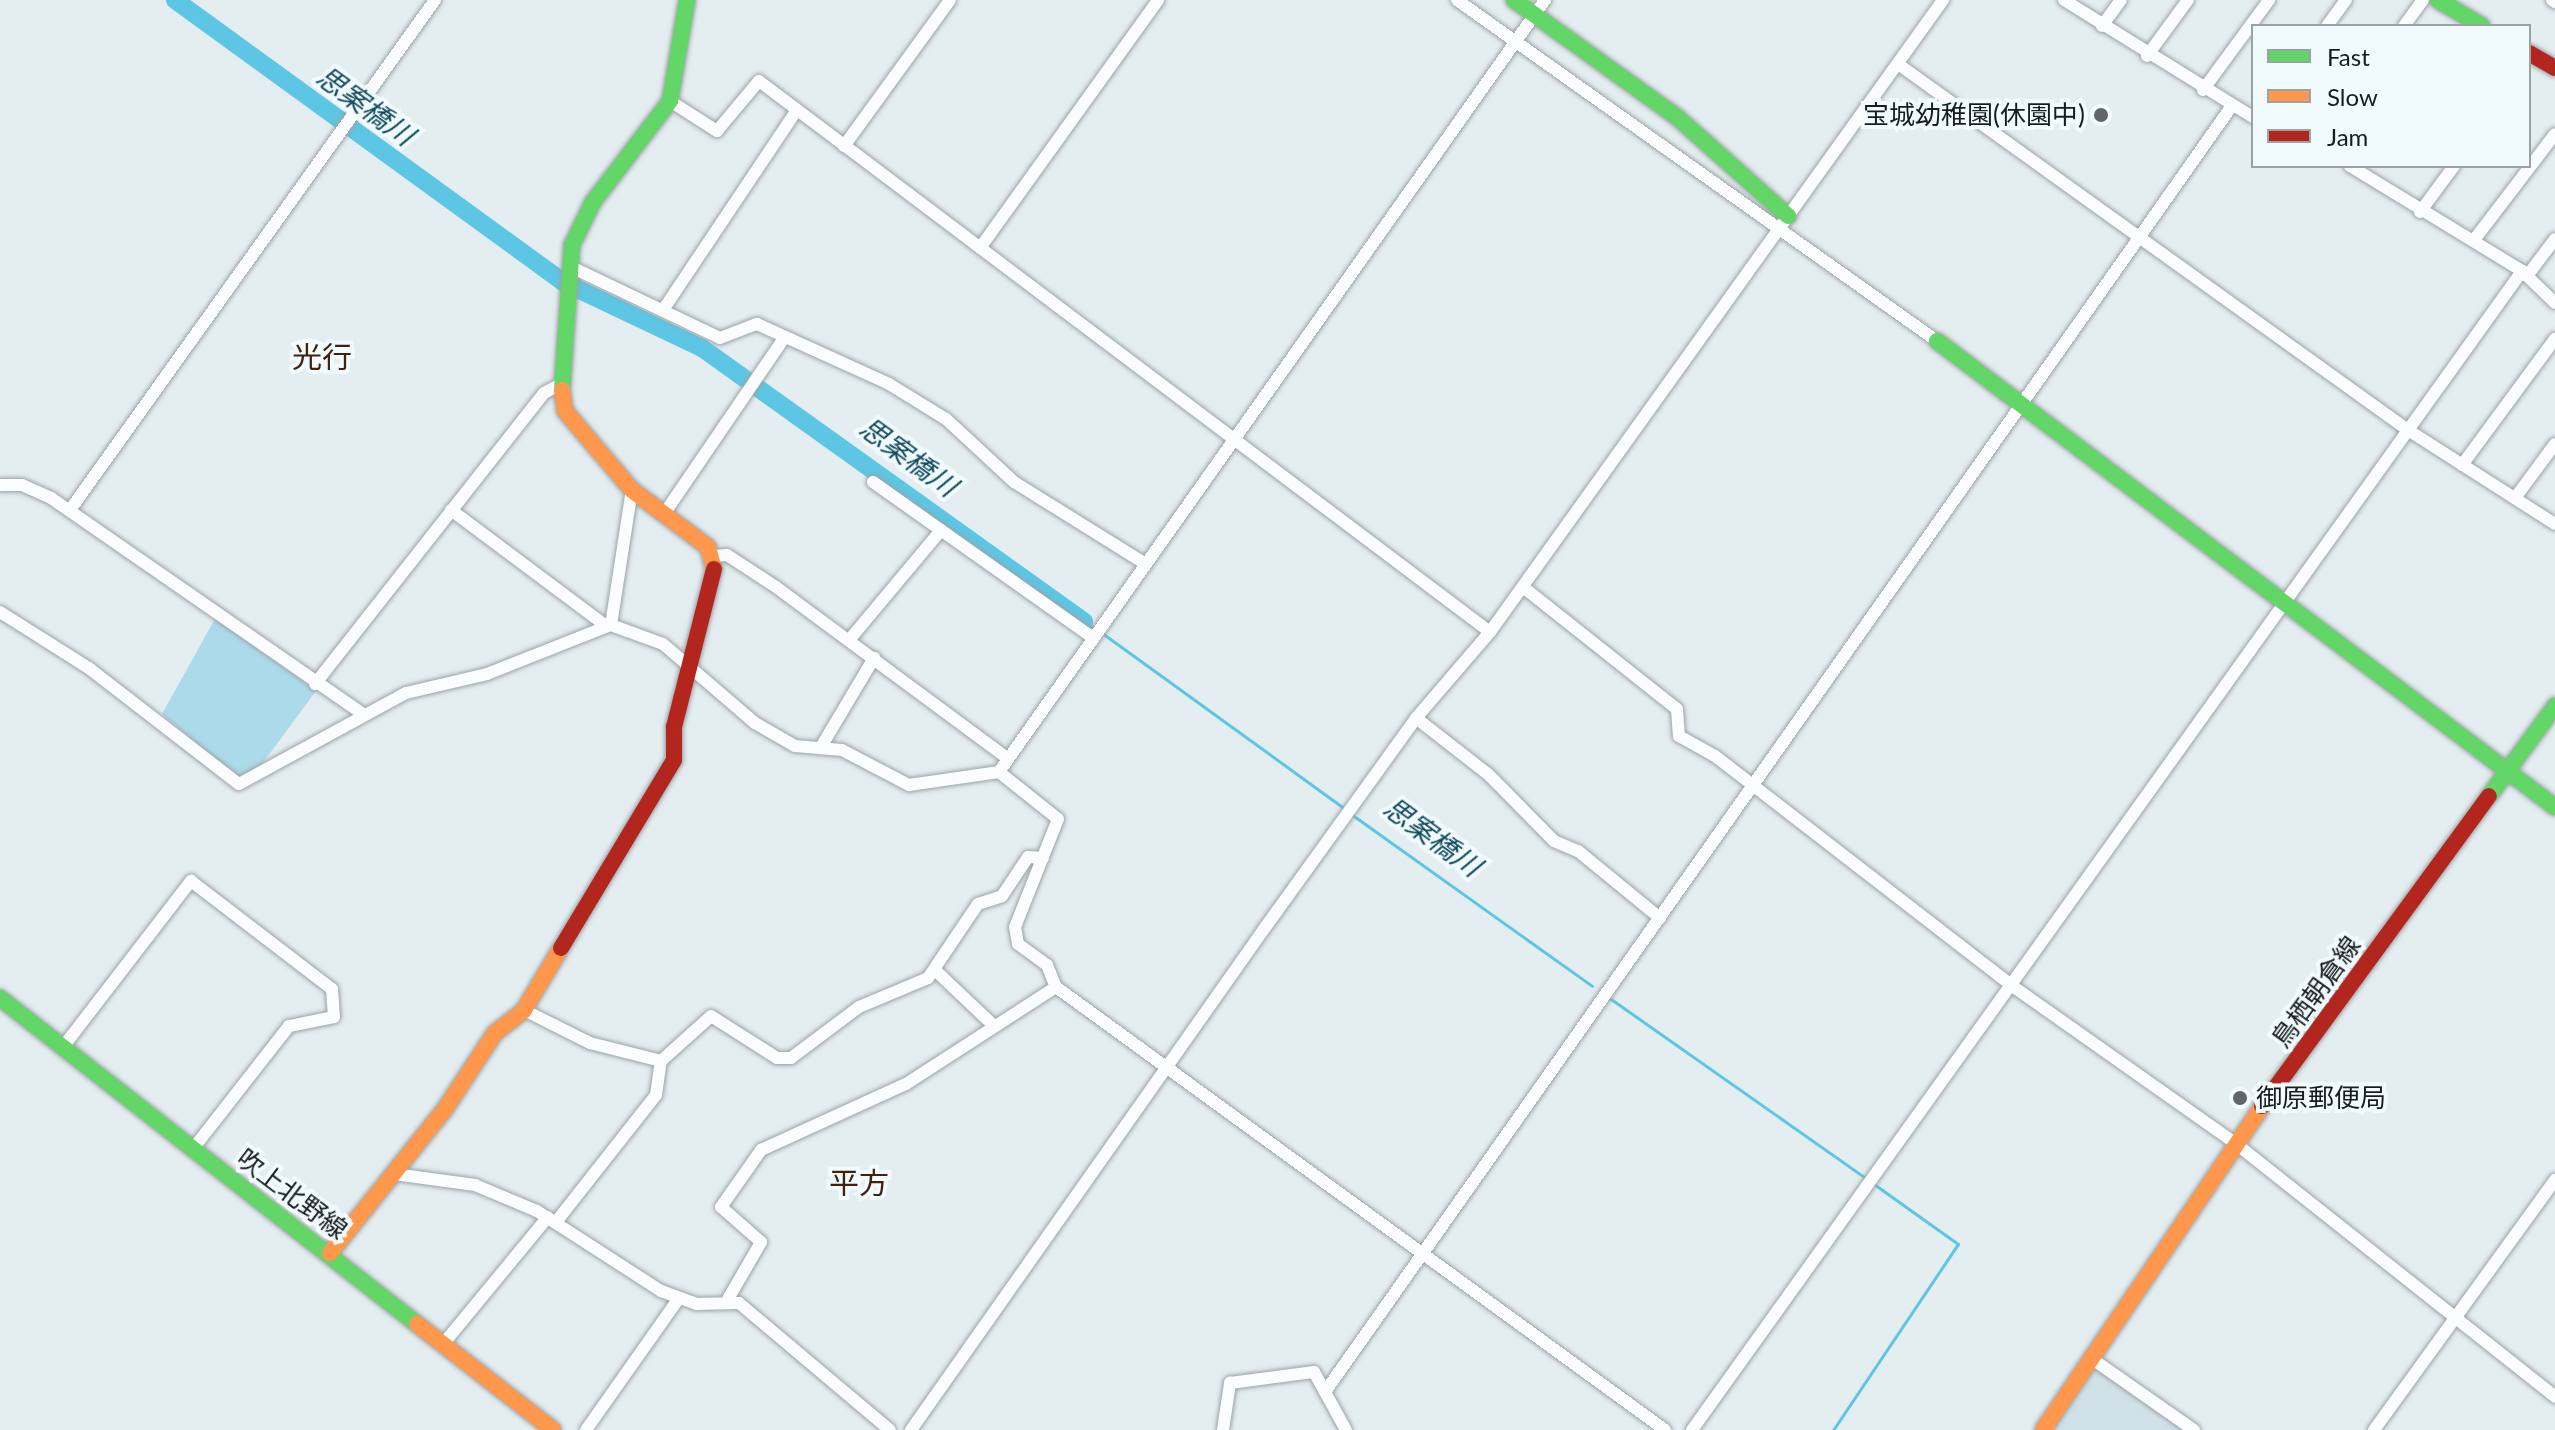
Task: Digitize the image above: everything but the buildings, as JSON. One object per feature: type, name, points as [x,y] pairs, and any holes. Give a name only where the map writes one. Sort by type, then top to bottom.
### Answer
[{"type":"street","points":[[70,510],[435,0]]},
{"type":"street","points":[[687,0],[670,101],[582,218],[569,266],[566,295],[561,384],[565,411],[632,490],[712,556],[740,563],[850,639],[1007,758]]},
{"type":"street","points":[[844,146],[950,0]]},
{"type":"street","points":[[980,248],[1158,0]]},
{"type":"street","points":[[1457,0],[1783,223],[2555,807]]},
{"type":"street","points":[[1514,0],[1677,117],[1783,223]]},
{"type":"street","points":[[999,772],[1545,0]]},
{"type":"street","points":[[911,1430],[1416,718],[1490,632],[1943,0]]},
{"type":"street","points":[[2064,0],[2147,56],[2251,116]]},
{"type":"street","points":[[2102,26],[2121,0]]},
{"type":"street","points":[[2147,56],[2188,0]]},
{"type":"street","points":[[2251,24],[2269,0]]},
{"type":"street","points":[[2328,24],[2346,0]]},
{"type":"street","points":[[2405,24],[2423,0]]},
{"type":"street","points":[[2438,0],[2478,24]]},
{"type":"street","points":[[2203,90],[2251,25]]},
{"type":"street","points":[[2531,57],[2554,65]]},
{"type":"street","points":[[1898,64],[2408,430],[2555,524]]},
{"type":"street","points":[[670,101],[717,131],[759,81],[1490,632]]},
{"type":"street","points":[[1325,1392],[2231,107]]},
{"type":"street","points":[[663,310],[797,110]]},
{"type":"street","points":[[2531,165],[2555,134]]},
{"type":"street","points":[[2353,168],[2420,212],[2474,240],[2524,274],[2555,303]]},
{"type":"street","points":[[2368,177],[2375,168]]},
{"type":"street","points":[[2420,212],[2453,168]]},
{"type":"street","points":[[2474,240],[2529,168]]},
{"type":"street","points":[[1692,1430],[2408,430],[2524,274],[2555,239]]},
{"type":"street","points":[[569,266],[720,338],[757,324],[946,419],[1014,482],[1144,563]]},
{"type":"street","points":[[664,514],[763,376],[784,338]]},
{"type":"street","points":[[2462,465],[2555,339]]},
{"type":"street","points":[[315,684],[544,393],[561,384]]},
{"type":"street","points":[[2515,498],[2555,444]]},
{"type":"street","points":[[873,482],[1096,632]]},
{"type":"street","points":[[0,485],[22,485],[70,510],[315,684],[363,714]]},
{"type":"street","points":[[609,626],[632,490]]},
{"type":"street","points":[[451,510],[609,626],[648,635],[773,737],[861,757],[909,785],[999,772],[1058,819],[1043,858],[1026,885],[1016,939],[1047,965],[1056,987],[1420,1257],[1665,1430]]},
{"type":"street","points":[[850,639],[941,530]]},
{"type":"street","points":[[330,1253],[394,1174],[495,1033],[524,1010],[669,776],[690,670],[715,578],[712,556]]},
{"type":"street","points":[[1523,587],[1677,709],[1679,736],[1753,787],[2011,985],[2235,1143],[2452,1322],[2555,1397]]},
{"type":"street","points":[[0,612],[108,682],[230,782],[247,782],[363,714],[609,626]]},
{"type":"street","points":[[821,747],[874,658]]},
{"type":"street","name":"鳥栖朝倉線","points":[[2043,1430],[2235,1143],[2555,706]]},
{"type":"street","points":[[1416,718],[1495,780],[1554,841],[1578,851],[1660,918]]},
{"type":"street","points":[[444,1343],[656,1095],[661,1061],[711,1016],[786,1060],[859,1007],[900,993],[935,970],[978,904],[1002,896],[1028,857],[1043,858]]},
{"type":"street","points":[[63,1047],[191,881],[332,989],[334,1017],[289,1026],[193,1149]]},
{"type":"street","points":[[935,970],[994,1026]]},
{"type":"street","points":[[728,1299],[761,1242],[721,1207],[761,1150],[906,1084],[1056,987]]},
{"type":"street","name":"吹上北野線","points":[[0,998],[553,1430]]},
{"type":"street","points":[[524,1010],[590,1043],[661,1061]]},
{"type":"street","points":[[394,1174],[453,1178],[552,1220],[679,1298],[696,1304],[728,1299],[890,1430]]},
{"type":"street","points":[[2374,1430],[2555,1180]]},
{"type":"street","points":[[586,1430],[679,1298]]},
{"type":"street","points":[[2091,1358],[2194,1430]]},
{"type":"street","points":[[1223,1430],[1237,1379],[1314,1372],[1346,1430]]},
{"type":"shaded area","points":[[216,617],[316,691],[257,771],[238,778],[162,714]]},
{"type":"shaded area","points":[[2099,1370],[2187,1430],[2052,1430],[2089,1371]]},
{"type":"waterway","name":"思案橋川","points":[[175,0],[563,282],[702,348],[1084,621]]},
{"type":"waterway","name":"思案橋川","points":[[1084,621],[1095,629]]},
{"type":"waterway","name":"思案橋川","points":[[1102,633],[1345,809]]},
{"type":"waterway","name":"思案橋川","points":[[1351,814],[1592,986]]},
{"type":"waterway","name":"思案橋川","points":[[1608,997],[1866,1178]]},
{"type":"waterway","points":[[1833,1430],[1958,1244],[1874,1184]]},
{"type":"traffic: fast","points":[[562,390],[572,245],[593,202],[670,101],[687,0]]},
{"type":"traffic: fast","points":[[1514,0],[1677,117],[1788,216]]},
{"type":"traffic: fast","points":[[2438,0],[2479,24]]},
{"type":"traffic: fast","points":[[1937,341],[2555,807]]},
{"type":"traffic: fast","points":[[2489,796],[2555,706]]},
{"type":"traffic: fast","points":[[0,998],[417,1324]]},
{"type":"traffic: slow","points":[[562,390],[565,411],[632,490],[708,547],[714,569]]},
{"type":"traffic: slow","points":[[330,1253],[445,1109],[495,1033],[524,1010],[561,948]]},
{"type":"traffic: slow","points":[[2043,1430],[2262,1106]]},
{"type":"traffic: slow","points":[[417,1324],[553,1430]]},
{"type":"traffic: jam","points":[[2531,54],[2555,68]]},
{"type":"traffic: jam","points":[[561,948],[674,760],[674,727],[714,569]]},
{"type":"traffic: jam","points":[[2262,1106],[2489,796]]},
{"type":"place","name":"宝城幼稚園(休園中)","points":[[2101,115]]},
{"type":"place","name":"御原郵便局","points":[[2240,1098]]},
{"type":"district","name":"光行","points":[[322,356]]},
{"type":"district","name":"平方","points":[[859,1182]]}]
